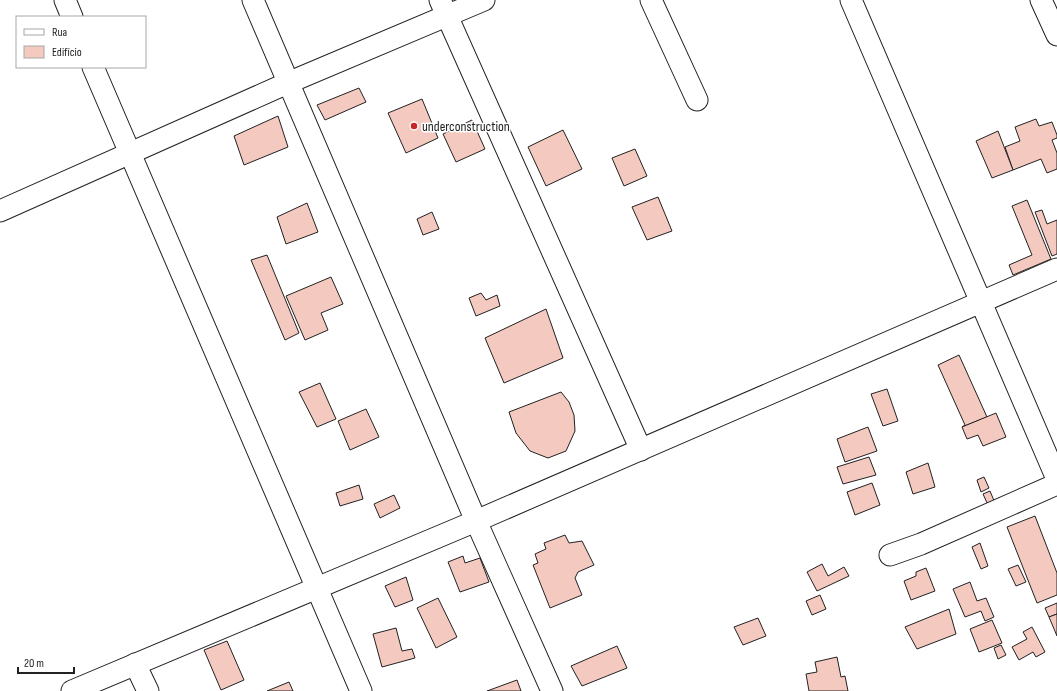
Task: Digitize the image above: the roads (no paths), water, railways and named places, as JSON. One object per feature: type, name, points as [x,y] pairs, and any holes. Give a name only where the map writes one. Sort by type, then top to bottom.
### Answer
[{"type":"street","points":[[65,0],[72,16]]},
{"type":"street","points":[[253,0],[290,82],[476,521],[552,691]]},
{"type":"street","points":[[0,210],[290,82],[443,8],[484,0]]},
{"type":"street","points":[[651,0],[697,100]]},
{"type":"street","points":[[852,0],[1057,479]]},
{"type":"street","points":[[1041,0],[1057,35]]},
{"type":"street","points":[[443,8],[641,450]]},
{"type":"street","points":[[93,68],[361,691]]},
{"type":"street","points":[[72,691],[476,521],[1057,269]]},
{"type":"street","points":[[890,555],[921,544],[1057,484]]},
{"type":"street","points":[[135,664],[148,691]]},
{"type":"place","name":"underconstruction","points":[[414,126]]}]
